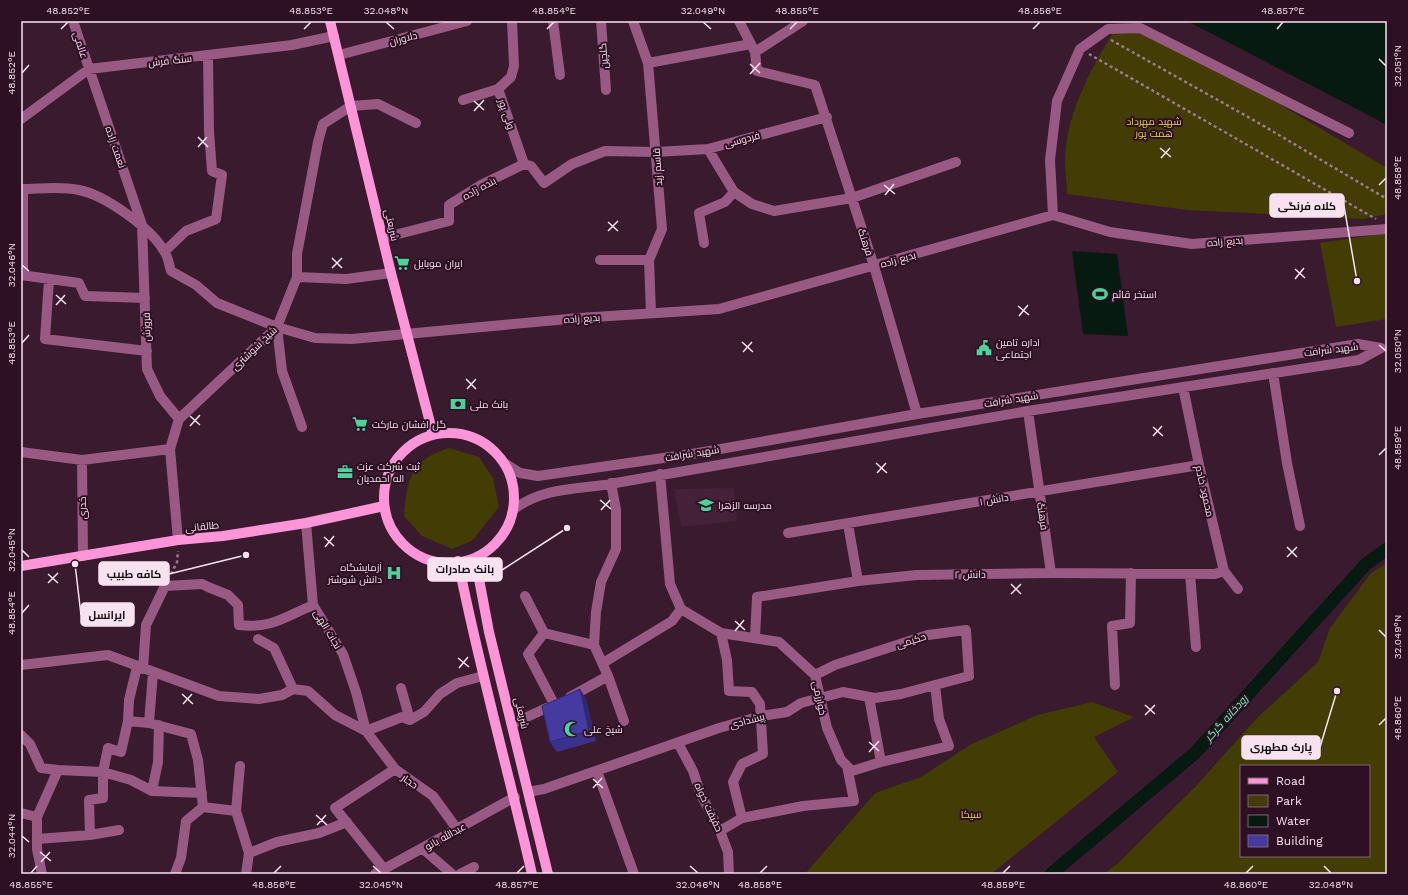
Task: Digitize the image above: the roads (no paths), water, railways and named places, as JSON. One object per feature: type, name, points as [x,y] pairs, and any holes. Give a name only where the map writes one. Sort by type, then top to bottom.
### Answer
[{"type":"main road","name":"شریعتی","points":[[330,21],[391,273],[433,434]]},
{"type":"main road","points":[[453,432],[473,437],[491,447],[504,463],[513,486],[513,510],[505,532],[489,550],[475,558],[445,563],[423,558],[404,545],[391,527],[384,506],[385,487],[394,464],[401,453],[415,442],[433,434],[453,432]]},
{"type":"main road","name":"طالقانی","points":[[21,566],[178,540],[223,536],[306,523],[384,506]]},
{"type":"main road","name":"شریعتی","points":[[475,558],[489,632],[548,874]]},
{"type":"main road","points":[[458,562],[483,676],[515,797],[532,874]]},
{"type":"street","name":"عالمی","points":[[73,21],[89,69]]},
{"type":"street","name":"دلاوران","points":[[339,55],[467,21]]},
{"type":"street","name":"ولی پور","points":[[512,21],[514,66],[512,77],[498,89],[524,164]]},
{"type":"street","points":[[553,21],[560,75]]},
{"type":"street","name":"گلچین","points":[[601,21],[606,90]]},
{"type":"street","name":"قاسم زید","points":[[633,21],[648,63],[662,229],[649,260],[651,314]]},
{"type":"street","points":[[739,21],[753,48]]},
{"type":"street","points":[[648,63],[753,48],[803,22]]},
{"type":"street","points":[[1053,215],[1050,160],[1057,101],[1080,49],[1108,29],[1140,28],[1349,133]]},
{"type":"street","name":"سنگ فرش","points":[[89,69],[292,45],[334,36]]},
{"type":"street","name":"فرهنگ","points":[[753,48],[757,71],[815,85],[874,266],[917,414]]},
{"type":"street","points":[[145,298],[85,296],[79,283],[22,274],[22,189],[65,188],[81,190],[112,204],[142,225],[164,251],[186,231],[216,219],[222,175],[212,171],[209,131],[208,56]]},
{"type":"street","points":[[21,119],[89,69]]},
{"type":"street","name":"نعمت زاده","points":[[89,69],[116,143],[142,225]]},
{"type":"street","points":[[463,100],[498,89]]},
{"type":"street","points":[[351,106],[378,104],[416,123]]},
{"type":"street","name":"شیخ شوشتری","points":[[179,419],[277,327],[297,277],[297,254],[318,142],[324,124],[351,106]]},
{"type":"street","name":"فردوسی","points":[[524,164],[531,166],[544,183],[572,164],[605,151],[656,152],[708,149],[826,117]]},
{"type":"street","points":[[708,149],[734,192],[752,204],[774,211],[852,198],[956,162]]},
{"type":"street","name":"بنده زاده","points":[[383,238],[449,221],[449,205],[481,185],[524,164]]},
{"type":"street","points":[[704,243],[699,213],[725,202],[734,192]]},
{"type":"street","name":"بدیع زاده","points":[[164,251],[171,271],[196,285],[217,303],[277,327],[315,338],[352,339],[579,318],[719,310],[1053,215],[1110,232],[1192,244],[1386,229]]},
{"type":"street","name":"فروزش","points":[[142,225],[147,351],[146,369],[160,396],[179,419]]},
{"type":"street","points":[[600,260],[649,260]]},
{"type":"street","points":[[297,277],[346,279],[391,273]]},
{"type":"street","points":[[49,279],[45,339],[147,351]]},
{"type":"street","points":[[277,327],[282,371],[302,427]]},
{"type":"street","name":"شهید شرافت","points":[[504,463],[520,473],[538,476],[698,453],[917,414],[1252,360],[1358,344],[1381,348],[1359,360],[1028,411],[611,483],[543,493],[525,501],[513,510]]},
{"type":"street","points":[[1252,360],[1254,376]]},
{"type":"street","points":[[1273,373],[1287,463],[1300,526]]},
{"type":"street","name":"محمود خادم","points":[[1183,388],[1199,465],[1224,571],[1238,589]]},
{"type":"street","name":"فرهنگ","points":[[1028,411],[1051,573]]},
{"type":"street","points":[[178,540],[170,449],[179,419]]},
{"type":"street","points":[[21,452],[82,460],[170,449]]},
{"type":"street","name":"خدری","points":[[82,460],[82,556]]},
{"type":"street","name":"دانش ۱","points":[[788,533],[1199,465]]},
{"type":"street","points":[[660,474],[670,584],[681,609],[721,633],[727,660],[729,691],[752,692],[760,704],[763,754],[742,764],[733,782],[742,818]]},
{"type":"street","points":[[611,483],[616,510],[616,549],[601,582],[596,612],[594,645],[603,663],[624,721]]},
{"type":"street","name":"نجات الهی","points":[[306,523],[313,605],[343,654],[356,692],[366,731]]},
{"type":"street","points":[[848,524],[858,581]]},
{"type":"street","name":"دانش ۲","points":[[754,638],[757,597],[858,581],[917,574],[1215,574],[1224,571]]},
{"type":"street","points":[[1115,685],[1112,626],[1130,623],[1131,573]]},
{"type":"street","points":[[1190,574],[1196,647]]},
{"type":"street","points":[[152,791],[158,762],[154,724],[144,670],[146,625],[165,586],[202,584],[208,588],[228,594],[238,605],[239,625],[255,627],[272,624],[313,605]]},
{"type":"street","points":[[525,596],[544,633],[594,645]]},
{"type":"street","points":[[603,663],[672,621],[681,609]]},
{"type":"street","name":"حکیمی","points":[[815,675],[836,665],[928,635],[966,630],[969,676]]},
{"type":"street","points":[[544,633],[528,654],[554,704]]},
{"type":"street","name":"خوارزمی","points":[[721,633],[779,642],[815,675],[827,728],[841,760],[847,766]]},
{"type":"street","points":[[258,640],[274,648],[293,689]]},
{"type":"street","points":[[21,665],[108,655],[144,670],[219,696],[259,699],[282,695],[293,689],[308,691],[335,715],[366,731],[402,717],[410,720]]},
{"type":"street","points":[[90,835],[89,800],[103,798],[102,772],[108,748],[121,752],[128,721],[129,700],[144,670]]},
{"type":"street","points":[[410,720],[424,712],[440,694],[457,683],[483,676]]},
{"type":"street","points":[[512,724],[608,676]]},
{"type":"street","name":"پیشدادی","points":[[528,792],[544,789],[719,728],[761,716],[787,712],[801,703],[819,698],[843,692],[875,698],[901,694],[969,676]]},
{"type":"street","points":[[847,766],[852,770],[949,746],[939,719],[935,685]]},
{"type":"street","points":[[401,688],[410,720]]},
{"type":"street","points":[[869,696],[880,762]]},
{"type":"street","points":[[128,721],[154,724],[191,734],[198,760],[203,807]]},
{"type":"street","name":"حجار","points":[[366,731],[395,770],[433,796],[457,829]]},
{"type":"street","points":[[21,736],[30,744],[41,768],[102,772],[131,780],[152,791],[202,793]]},
{"type":"street","name":"حقیقت خواه","points":[[678,743],[720,831],[728,852],[729,874]]},
{"type":"street","points":[[240,766],[236,811],[249,852],[243,873]]},
{"type":"street","points":[[720,831],[742,818],[803,806],[854,801],[847,766]]},
{"type":"street","points":[[42,874],[37,839],[37,817],[58,770]]},
{"type":"street","points":[[379,872],[347,822],[335,808],[395,770]]},
{"type":"street","points":[[597,771],[634,874]]},
{"type":"street","name":"عبدالله بانو","points":[[379,872],[515,797]]},
{"type":"street","points":[[175,874],[181,858],[186,821],[203,807],[236,811]]},
{"type":"street","points":[[21,813],[37,817]]},
{"type":"street","points":[[249,852],[277,842],[320,833],[347,822]]},
{"type":"street","points":[[37,839],[90,835],[119,830]]},
{"type":"street","points":[[422,848],[452,874]]},
{"type":"street","points":[[460,874],[474,867]]},
{"type":"water","points":[[1187,21],[1387,21],[1387,126],[1376,119]]},
{"type":"water","name":"استخر قائم","points":[[1072,251],[1117,254],[1128,336],[1083,334]]},
{"type":"waterway","name":"رودخانه گرگر","points":[[1051,874],[1195,753],[1366,564],[1387,549]]},
{"type":"place","name":"ایران موبایل","points":[[402,263]]},
{"type":"place","name":"کلاه فرنگی","points":[[1357,281]]},
{"type":"place","name":"استخر قائم","points":[[1100,294]]},
{"type":"place","name":"اداره تامین اجتماعی","points":[[984,348]]},
{"type":"place","name":"بانک ملی","points":[[458,404]]},
{"type":"place","name":"گل افشان مارکت","points":[[360,424]]},
{"type":"place","name":"ثبت شرکت عزت اله احمدیان","points":[[345,472]]},
{"type":"place","name":"مدرسه الزهرا","points":[[706,505]]},
{"type":"place","name":"بانک صادرات","points":[[567,528]]},
{"type":"place","name":"کافه طبیب","points":[[246,555]]},
{"type":"place","name":"ایرانسل","points":[[75,564]]},
{"type":"place","name":"آزمایشگاه دانش شوشتر","points":[[394,573]]},
{"type":"place","name":"پارک مطهری","points":[[1337,691]]},
{"type":"place","name":"شیخ علی","points":[[572,729]]},
{"type":"park label","name":"شهید مهرداد همت پور","points":[[1154,126]]},
{"type":"park label","name":"سیکا","points":[[971,814]]}]
